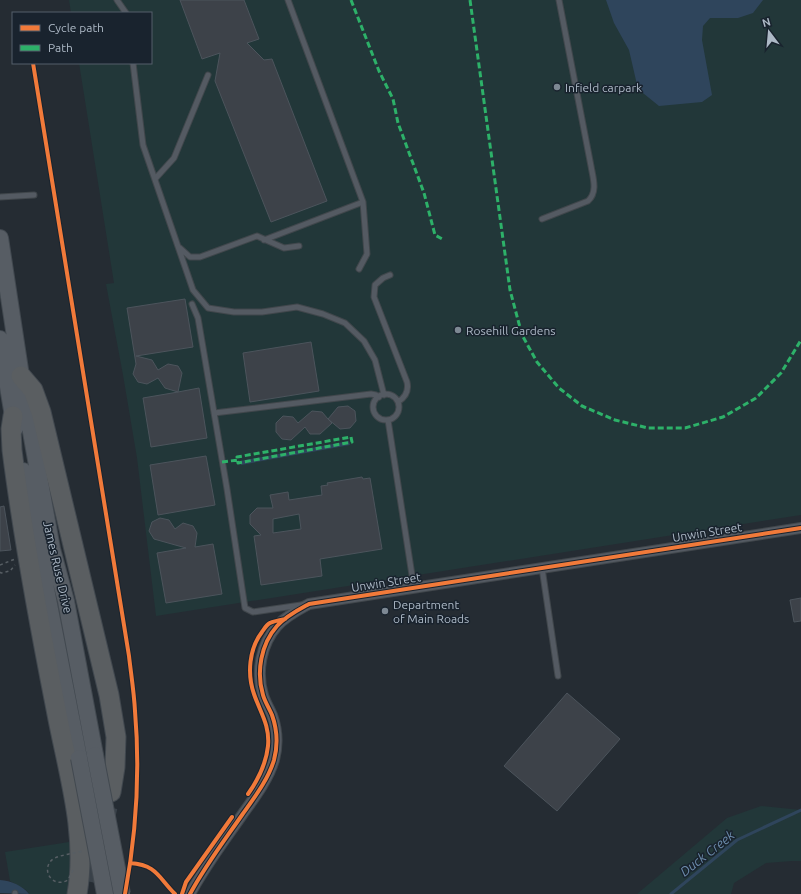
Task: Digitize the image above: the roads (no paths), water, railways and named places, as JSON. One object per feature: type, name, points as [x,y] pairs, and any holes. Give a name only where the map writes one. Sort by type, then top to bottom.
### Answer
[{"type":"highway","points":[[21,376],[33,390],[40,412],[109,695],[116,737],[115,766],[111,792]]},
{"type":"highway","points":[[13,416],[11,429],[12,450],[33,588],[76,814],[80,858],[90,891]]},
{"type":"main road","name":"James Ruse Drive","points":[[0,238],[21,376],[52,549],[66,601],[122,894]]},
{"type":"main road","name":"James Ruse Drive","points":[[1,349],[79,758],[90,891]]},
{"type":"street","name":"Unwin Street","points":[[190,894],[203,871],[247,808],[270,771],[274,760],[276,745],[275,725],[261,689],[260,673],[262,654],[270,636],[277,627],[296,611],[310,604],[801,528]]},
{"type":"lane","points":[[117,0],[125,12]]},
{"type":"lane","points":[[288,0],[363,202],[367,254],[359,269]]},
{"type":"lane","points":[[542,219],[588,201],[591,199],[594,190],[591,166],[559,0]]},
{"type":"lane","points":[[133,64],[143,146],[194,290],[208,308],[234,312],[262,312],[296,308],[323,314],[345,323],[364,341],[375,360],[382,396]]},
{"type":"lane","points":[[155,179],[174,158],[208,75]]},
{"type":"lane","points":[[0,197],[34,194]]},
{"type":"lane","points":[[264,240],[363,202]]},
{"type":"lane","points":[[179,247],[190,257],[200,256],[257,236],[284,248],[299,246]]},
{"type":"lane","points":[[390,275],[382,278],[375,285],[374,297],[407,382],[408,391],[406,395],[398,402]]},
{"type":"lane","points":[[192,304],[198,318],[245,608],[253,612],[310,604]]},
{"type":"lane","points":[[214,413],[371,394],[392,396],[398,402],[398,413],[388,420],[380,418],[374,412],[374,404],[382,396]]},
{"type":"lane","points":[[388,420],[414,588]]},
{"type":"lane","points":[[542,568],[558,676]]},
{"type":"water","points":[[606,0],[763,0],[753,13],[738,18],[710,18],[703,26],[702,40],[712,95],[702,102],[659,106],[638,89],[629,50],[614,23]]},
{"type":"water","points":[[349,441],[350,445],[241,465],[240,461]]},
{"type":"water","points":[[0,880],[16,884],[29,894],[0,893]]},
{"type":"waterway","name":"Duck Creek","points":[[671,894],[737,840],[801,810]]},
{"type":"tunnel","points":[[91,882],[108,807]]},
{"type":"place","name":"Infield carpark","points":[[557,87]]},
{"type":"place","name":"Rosehill Gardens","points":[[458,330]]},
{"type":"place","name":"Department of Main Roads","points":[[385,611]]}]
